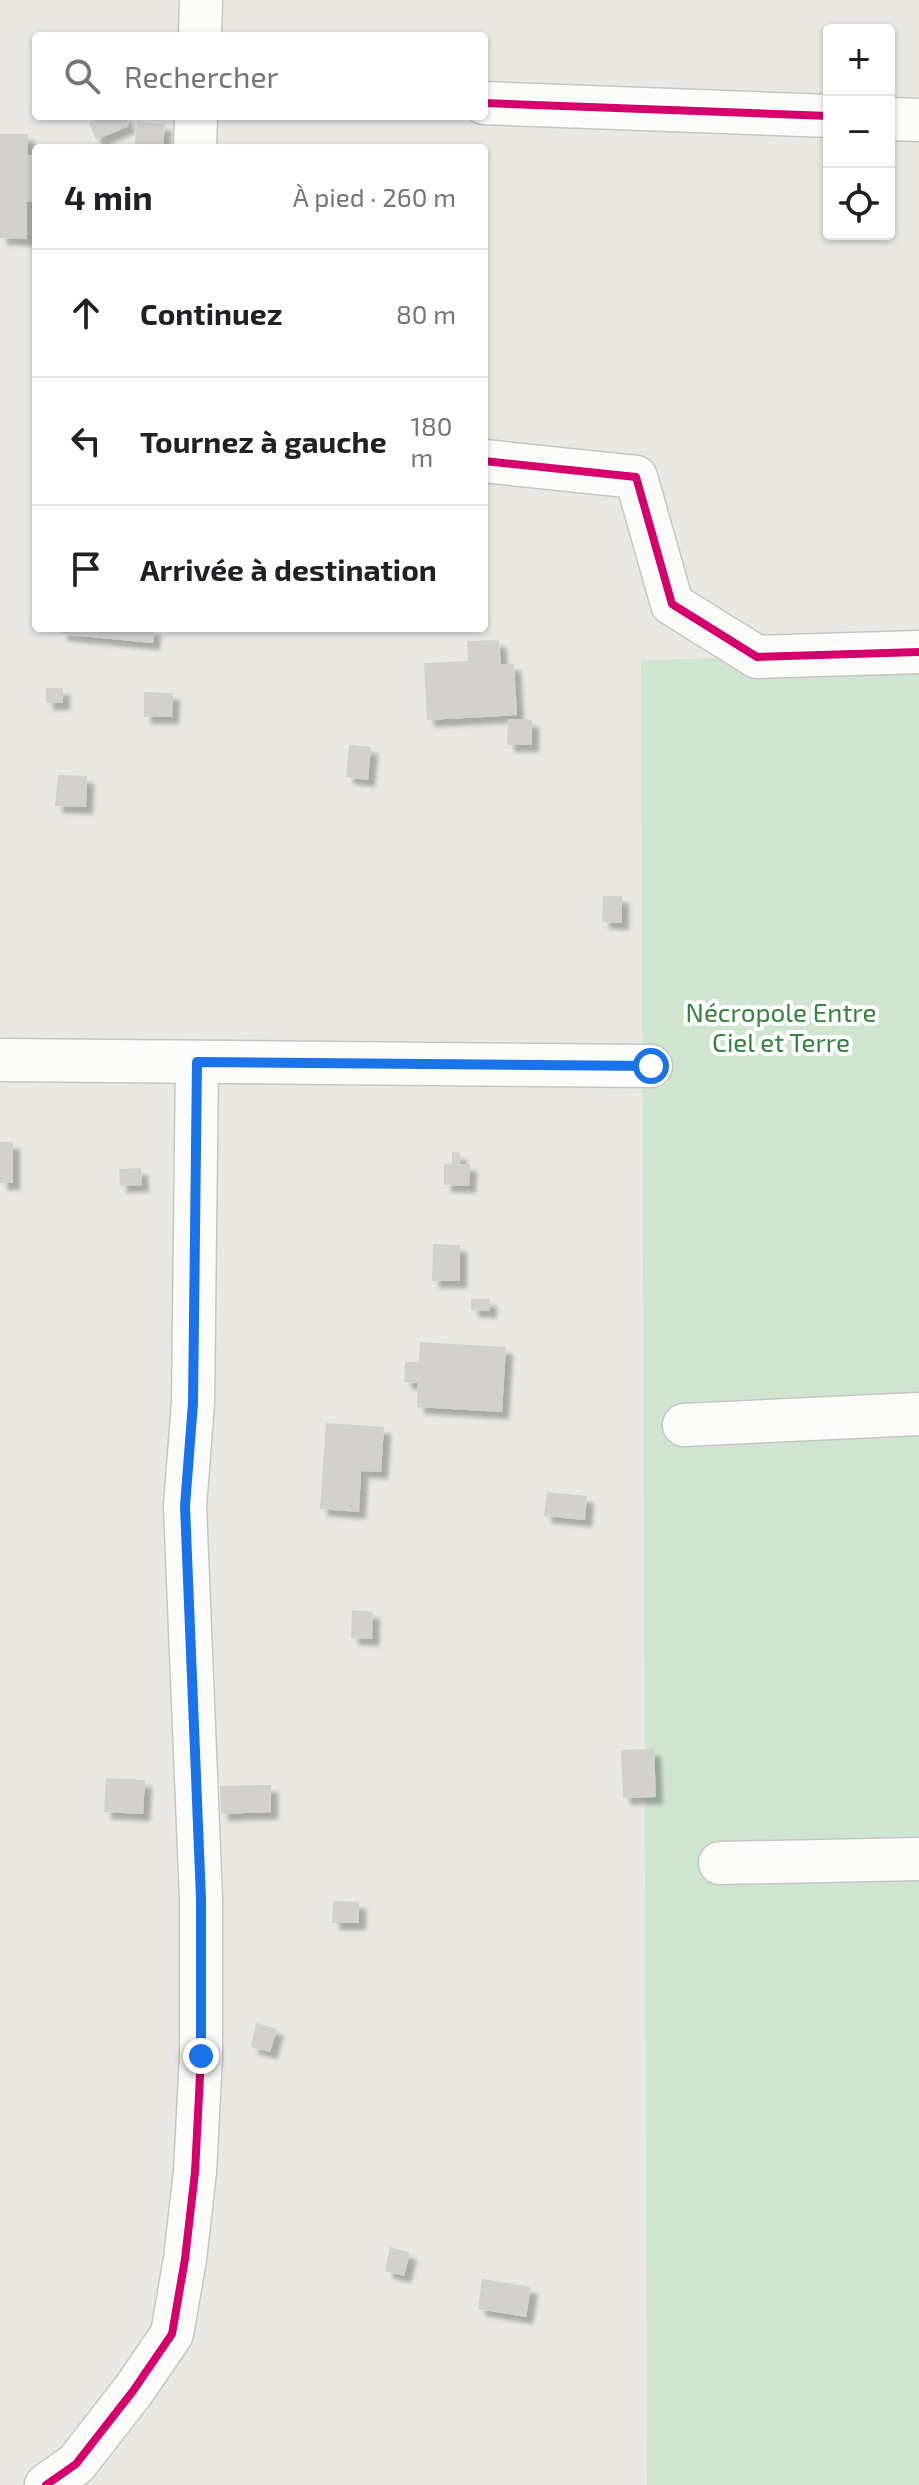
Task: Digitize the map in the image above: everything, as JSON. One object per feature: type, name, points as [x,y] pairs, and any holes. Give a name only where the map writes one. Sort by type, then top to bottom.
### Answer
[{"type":"street","points":[[200,32],[201,0]]},
{"type":"street","points":[[488,103],[823,116]]},
{"type":"street","points":[[895,119],[919,120]]},
{"type":"street","points":[[195,144],[196,120]]},
{"type":"street","points":[[488,461],[636,477],[672,604],[757,657],[919,652]]},
{"type":"street","points":[[0,1060],[651,1066]]},
{"type":"street","points":[[46,2485],[76,2464],[133,2391],[172,2334],[195,2172],[201,2056],[201,1899],[185,1506],[193,1403],[197,1062]]},
{"type":"street","points":[[684,1425],[919,1414]]},
{"type":"street","points":[[720,1863],[919,1859]]},
{"type":"green space","name":"Nécropole Entre Ciel et Terre","points":[[919,653],[919,2485],[647,2485],[641,660]]},
{"type":"building","points":[[95,120],[127,120],[129,126],[96,140],[89,123]]},
{"type":"building","points":[[137,122],[165,124],[163,144],[134,144]]},
{"type":"building","points":[[0,134],[28,134],[27,155],[32,155],[32,202],[27,202],[27,239],[0,238]]},
{"type":"building","points":[[60,632],[154,632],[153,643]]},
{"type":"building","points":[[499,640],[501,664],[514,664],[517,715],[427,720],[424,663],[468,661],[467,641]]},
{"type":"building","points":[[46,688],[63,688],[63,703],[46,703]]},
{"type":"building","points":[[144,692],[173,693],[172,717],[144,717]]},
{"type":"building","points":[[508,719],[532,720],[532,745],[507,745]]},
{"type":"building","points":[[349,745],[371,747],[368,780],[346,777]]},
{"type":"building","points":[[58,775],[87,776],[86,807],[55,806]]},
{"type":"building","points":[[603,896],[622,896],[622,923],[602,922]]},
{"type":"building","points":[[0,1142],[13,1142],[13,1183],[0,1183]]},
{"type":"building","points":[[452,1152],[460,1153],[460,1164],[470,1164],[469,1186],[444,1185],[444,1164],[452,1164]]},
{"type":"building","points":[[141,1168],[142,1185],[120,1186],[119,1169]]},
{"type":"building","points":[[433,1244],[460,1245],[460,1281],[432,1281]]},
{"type":"building","points":[[471,1299],[490,1299],[490,1311],[471,1310]]},
{"type":"building","points":[[420,1342],[506,1347],[502,1412],[417,1407],[418,1383],[404,1382],[405,1362],[419,1362]]},
{"type":"building","points":[[326,1423],[384,1427],[381,1472],[361,1471],[359,1512],[320,1509]]},
{"type":"building","points":[[547,1492],[587,1496],[585,1520],[544,1516]]},
{"type":"building","points":[[352,1610],[373,1612],[372,1639],[351,1638]]},
{"type":"building","points":[[654,1749],[656,1797],[623,1798],[621,1750]]},
{"type":"building","points":[[106,1778],[145,1780],[143,1814],[104,1812]]},
{"type":"building","points":[[271,1785],[271,1812],[221,1814],[220,1786]]},
{"type":"building","points":[[333,1901],[359,1902],[359,1923],[332,1923]]},
{"type":"building","points":[[256,2023],[277,2029],[270,2052],[251,2047]]},
{"type":"building","points":[[390,2247],[410,2253],[404,2276],[385,2271]]},
{"type":"building","points":[[482,2279],[531,2287],[526,2317],[478,2309]]},
{"type":"cycle path","points":[[488,103],[823,116]]},
{"type":"cycle path","points":[[488,461],[636,477],[672,604],[757,657],[919,652]]},
{"type":"cycle path","points":[[46,2485],[76,2464],[133,2391],[172,2334],[195,2172],[201,2056],[201,1899],[185,1506],[193,1403],[197,1062]]},
{"type":"route","points":[[201,2056],[201,1899],[185,1506],[193,1403],[197,1062],[651,1066]]}]
